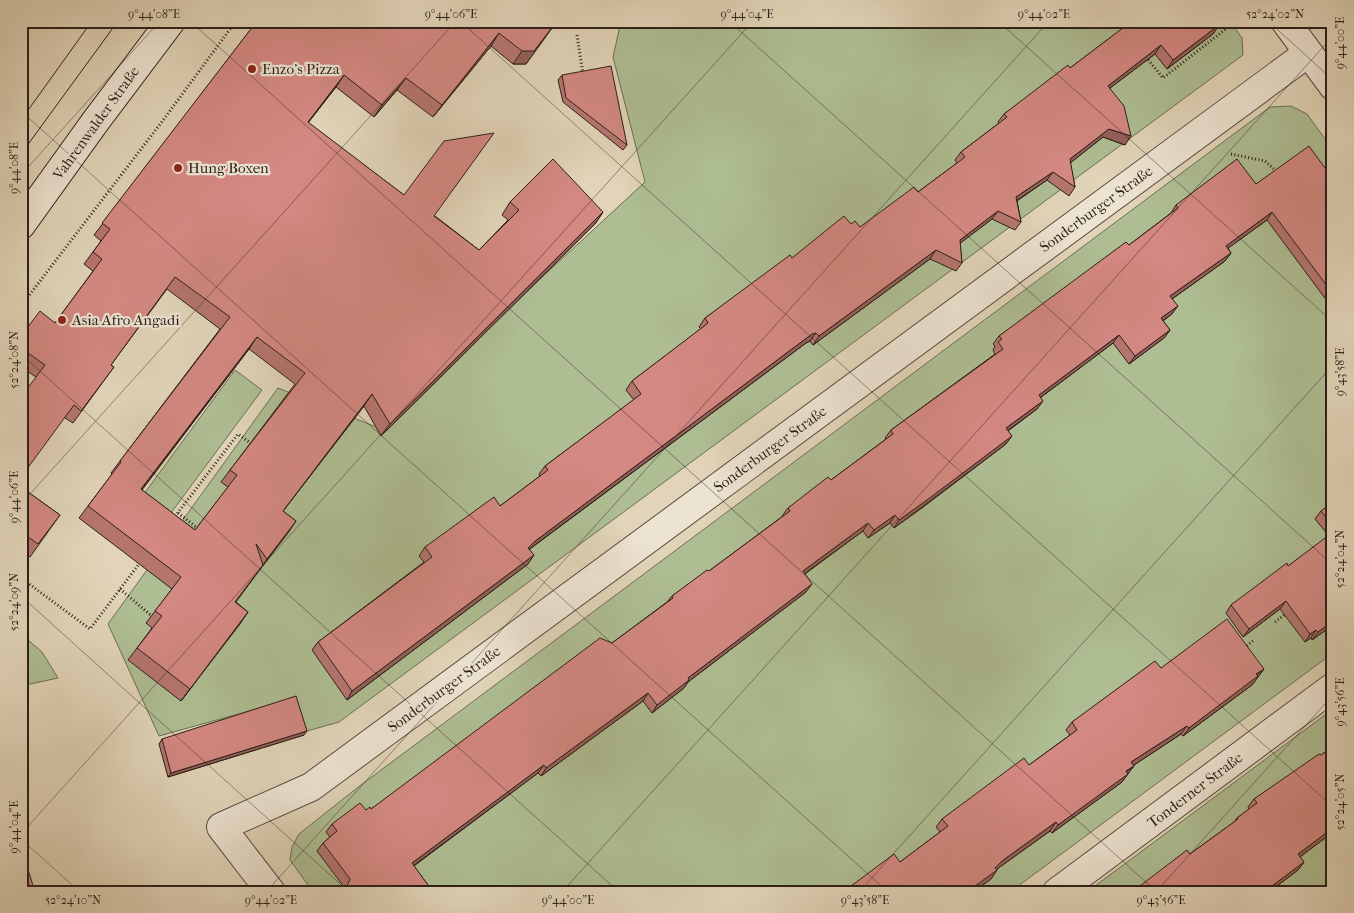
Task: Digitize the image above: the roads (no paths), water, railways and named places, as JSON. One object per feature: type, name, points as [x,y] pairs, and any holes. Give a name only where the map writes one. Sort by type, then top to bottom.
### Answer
[{"type":"street","name":"Vahrenwalder Straße","points":[[21,225],[171,21]]},
{"type":"street","points":[[1285,21],[1333,86]]},
{"type":"street","name":"Sonderburger Straße","points":[[271,892],[221,827],[311,787],[1308,53]]},
{"type":"street","name":"Tonderner Straße","points":[[1057,892],[1333,687]]},
{"type":"tram line","points":[[21,120],[92,21]]},
{"type":"tram line","points":[[21,154],[118,21]]},
{"type":"place","name":"Enzo’s Pizza","points":[[252,69]]},
{"type":"place","name":"Hung Boxen","points":[[178,168]]},
{"type":"place","name":"Asia Afro Angadi","points":[[62,320]]}]
